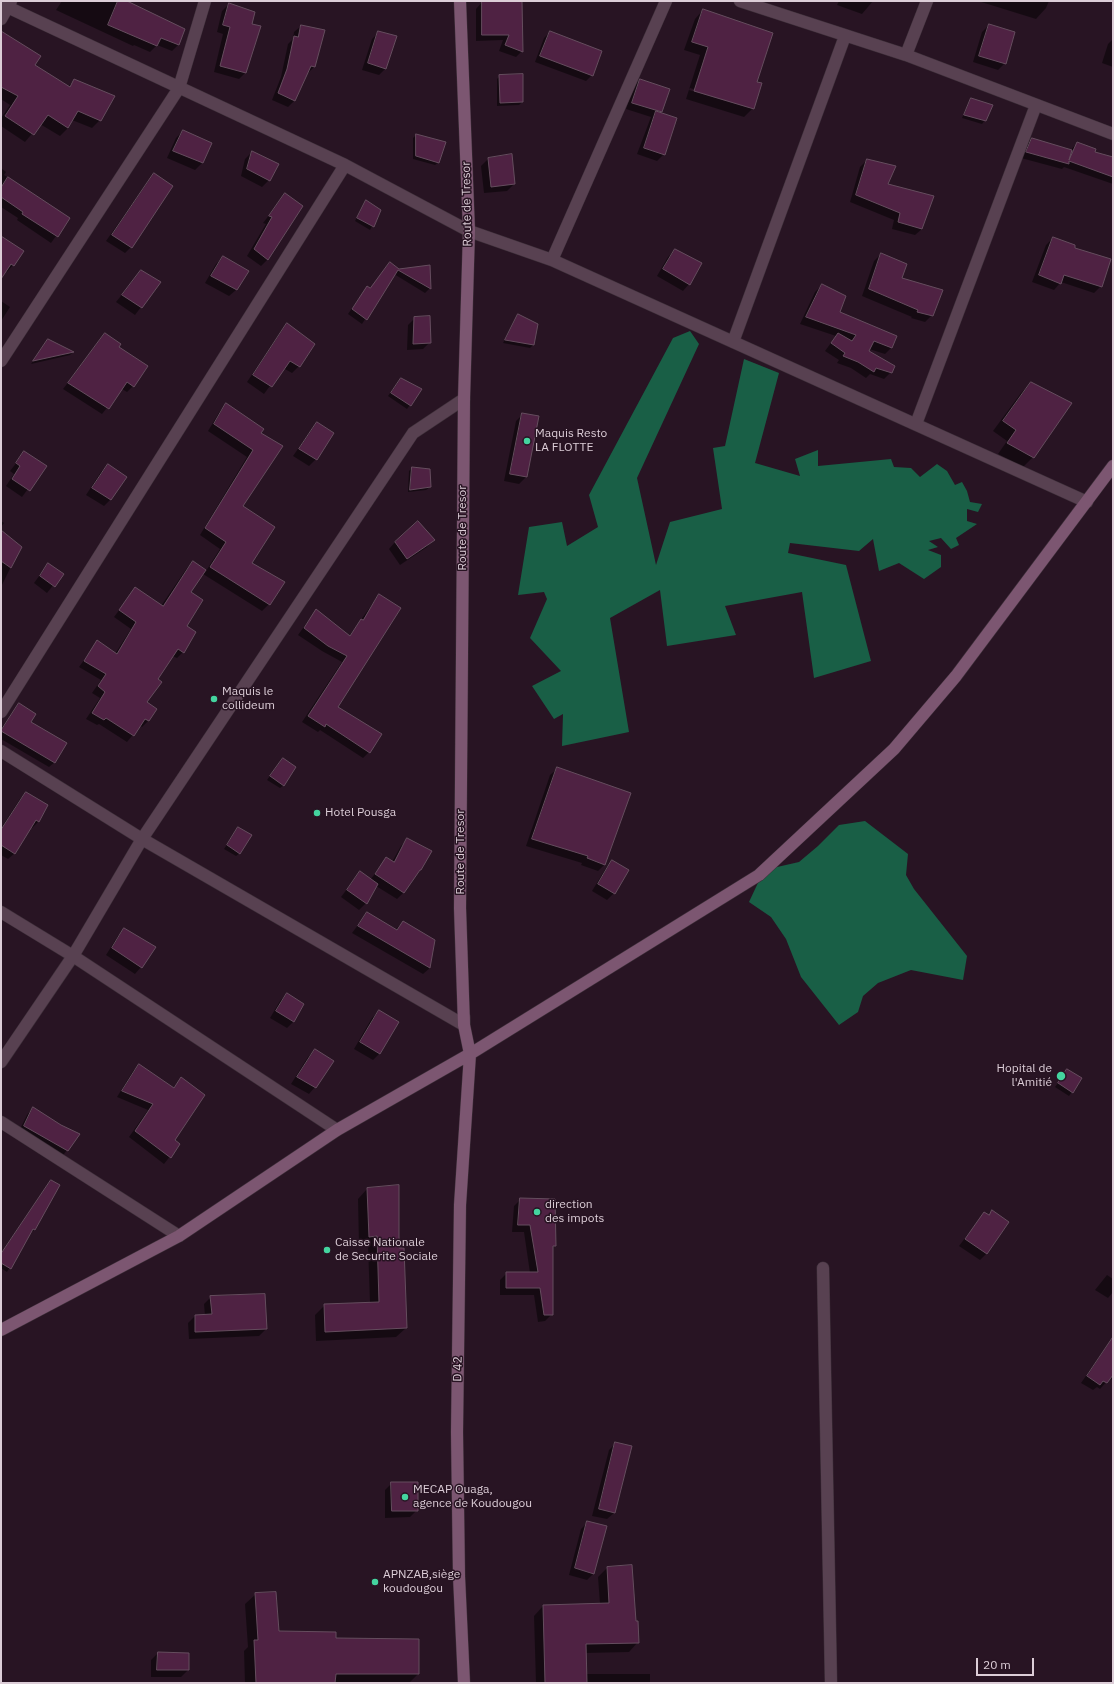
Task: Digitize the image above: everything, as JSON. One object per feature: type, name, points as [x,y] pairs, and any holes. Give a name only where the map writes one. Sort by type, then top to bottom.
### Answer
[{"type":"street","points":[[1,361],[179,88],[205,1]]},
{"type":"street","name":"Route de Tresor","points":[[460,1],[469,231],[464,399],[460,908],[464,1025],[470,1054]]},
{"type":"street","points":[[552,260],[666,1]]},
{"type":"street","points":[[740,1],[767,6],[845,36],[906,55],[1113,134]]},
{"type":"street","points":[[906,55],[927,1]]},
{"type":"street","points":[[1,19],[7,4],[179,88],[345,164],[469,231],[552,260],[1087,502]]},
{"type":"street","points":[[733,342],[845,36]]},
{"type":"street","points":[[916,424],[1036,105]]},
{"type":"street","points":[[1,712],[345,164]]},
{"type":"street","points":[[1,751],[142,839],[464,1025],[469,231]]},
{"type":"street","points":[[1,1062],[73,956],[142,839],[413,433],[464,399]]},
{"type":"street","points":[[1,1330],[179,1236],[337,1130],[470,1054],[759,875],[894,749],[956,676],[1113,466]]},
{"type":"street","points":[[1,912],[73,956],[337,1130]]},
{"type":"street","name":"D 42","points":[[464,1683],[459,1576],[457,1432],[460,1205],[470,1054]]},
{"type":"street","points":[[1,1122],[179,1236]]},
{"type":"street","points":[[823,1268],[831,1683]]},
{"type":"green space","points":[[690,331],[699,344],[637,478],[656,565],[670,522],[722,509],[713,448],[725,446],[744,359],[779,373],[755,463],[800,476],[795,459],[818,450],[818,466],[891,459],[894,467],[911,468],[920,477],[937,464],[947,471],[955,485],[962,482],[967,491],[970,502],[982,504],[978,512],[967,509],[967,521],[977,524],[956,538],[959,545],[951,549],[941,538],[929,541],[938,547],[928,550],[941,555],[941,567],[924,579],[899,563],[879,571],[873,539],[859,551],[790,543],[788,553],[846,565],[871,661],[814,678],[802,592],[725,606],[736,635],[667,646],[660,590],[610,618],[629,732],[562,746],[563,714],[554,719],[532,686],[561,671],[530,638],[547,599],[544,592],[518,595],[529,527],[562,522],[567,546],[598,527],[589,495],[673,338]]},
{"type":"green space","points":[[865,821],[908,854],[906,875],[914,889],[967,956],[963,980],[911,970],[878,983],[863,996],[858,1012],[839,1025],[801,977],[786,939],[771,917],[749,902],[764,870],[799,862],[839,825]]},
{"type":"building","points":[[118,1],[127,1],[185,29],[179,45],[161,38],[157,46],[108,25]]},
{"type":"building","points":[[482,1],[522,1],[523,52],[505,45],[509,35],[482,35]]},
{"type":"building","points":[[229,3],[255,12],[252,24],[261,26],[246,73],[220,66],[230,27],[223,25]]},
{"type":"building","points":[[703,9],[773,33],[757,82],[762,83],[754,109],[694,91],[708,47],[692,42]]},
{"type":"building","points":[[989,24],[1015,32],[1006,64],[979,56]]},
{"type":"building","points":[[301,25],[325,30],[315,67],[311,66],[295,101],[278,93],[287,69],[294,36],[298,37]]},
{"type":"building","points":[[1,31],[41,56],[35,65],[70,87],[74,79],[115,96],[101,121],[78,111],[68,128],[48,115],[34,135],[5,116],[18,96],[1,87]]},
{"type":"building","points":[[378,31],[397,36],[386,69],[368,63]]},
{"type":"building","points":[[550,31],[602,51],[593,76],[540,56]]},
{"type":"building","points":[[523,74],[523,102],[500,103],[499,75]]},
{"type":"building","points":[[640,79],[670,89],[662,112],[632,103]]},
{"type":"building","points":[[971,98],[993,105],[986,121],[964,115]]},
{"type":"building","points":[[656,111],[677,118],[665,155],[644,148]]},
{"type":"building","points":[[183,130],[212,143],[203,163],[173,151]]},
{"type":"building","points":[[416,134],[446,142],[439,163],[416,156]]},
{"type":"building","points":[[1032,138],[1072,150],[1069,160],[1077,142],[1096,149],[1095,152],[1113,157],[1113,177],[1069,161],[1069,164],[1026,152]]},
{"type":"building","points":[[252,151],[279,164],[270,181],[247,169]]},
{"type":"building","points":[[512,154],[515,184],[491,187],[488,158]]},
{"type":"building","points":[[867,159],[896,166],[888,184],[934,196],[922,229],[898,222],[900,213],[856,195]]},
{"type":"building","points":[[154,173],[173,186],[132,248],[112,235]]},
{"type":"building","points":[[8,177],[70,218],[58,237],[22,214],[23,212],[1,197],[1,188]]},
{"type":"building","points":[[285,193],[303,206],[268,260],[254,249],[272,217],[269,216]]},
{"type":"building","points":[[366,200],[381,210],[374,227],[357,218]]},
{"type":"building","points":[[1,236],[24,251],[14,266],[11,264],[1,279]]},
{"type":"building","points":[[1053,237],[1075,245],[1075,248],[1111,259],[1102,287],[1064,275],[1061,284],[1039,275]]},
{"type":"building","points":[[675,249],[702,263],[690,285],[663,269]]},
{"type":"building","points":[[881,253],[907,264],[902,278],[943,290],[933,316],[917,312],[918,310],[869,289]]},
{"type":"building","points":[[223,256],[249,271],[237,290],[211,276]]},
{"type":"building","points":[[390,262],[399,269],[430,265],[431,289],[398,270],[367,320],[352,309],[367,286],[370,288]]},
{"type":"building","points":[[141,270],[161,282],[142,308],[122,295]]},
{"type":"building","points":[[822,284],[846,296],[840,312],[897,336],[892,348],[874,341],[869,351],[895,366],[892,373],[876,368],[874,372],[858,362],[843,356],[845,353],[831,343],[838,333],[852,341],[856,335],[806,317]]},
{"type":"building","points":[[518,314],[538,324],[534,345],[505,340]]},
{"type":"building","points":[[430,316],[431,343],[413,344],[414,317]]},
{"type":"building","points":[[287,323],[315,344],[300,367],[290,361],[272,387],[253,375]]},
{"type":"building","points":[[105,333],[121,344],[119,347],[148,366],[134,387],[127,382],[109,409],[68,383]]},
{"type":"building","points":[[48,339],[74,352],[33,361]]},
{"type":"building","points":[[401,378],[422,389],[411,406],[391,393]]},
{"type":"building","points":[[1031,382],[1072,403],[1034,458],[1007,443],[1016,430],[1003,421]]},
{"type":"building","points":[[226,403],[264,429],[261,433],[283,446],[243,506],[275,527],[252,563],[285,582],[270,605],[210,567],[226,542],[205,528],[253,450],[214,424]]},
{"type":"building","points":[[522,413],[539,416],[527,477],[510,474]]},
{"type":"building","points":[[317,422],[334,433],[317,460],[299,449]]},
{"type":"building","points":[[24,451],[47,466],[30,491],[12,479],[20,466],[16,463]]},
{"type":"building","points":[[108,464],[127,477],[111,500],[92,488]]},
{"type":"building","points":[[412,467],[430,469],[431,487],[410,490]]},
{"type":"building","points":[[418,521],[435,540],[407,559],[395,542]]},
{"type":"building","points":[[1,530],[22,547],[11,568],[1,561]]},
{"type":"building","points":[[193,561],[206,570],[191,592],[203,600],[187,626],[196,632],[184,653],[178,649],[158,679],[162,682],[147,702],[157,709],[149,721],[145,719],[134,736],[106,718],[104,720],[92,713],[105,692],[98,686],[106,674],[84,661],[97,640],[117,654],[136,622],[119,610],[135,587],[163,606]]},
{"type":"building","points":[[48,563],[64,574],[55,587],[40,576]]},
{"type":"building","points":[[379,594],[401,608],[338,707],[382,734],[370,753],[326,724],[325,727],[308,716],[347,656],[328,646],[304,628],[316,609],[350,636],[361,619],[363,620]]},
{"type":"building","points":[[19,703],[36,714],[31,722],[67,743],[55,763],[1,731]]},
{"type":"building","points":[[283,758],[296,767],[284,786],[270,776]]},
{"type":"building","points":[[557,767],[631,793],[605,865],[587,858],[588,856],[532,839]]},
{"type":"building","points":[[26,792],[48,805],[39,822],[36,820],[15,854],[1,845],[1,830]]},
{"type":"building","points":[[238,827],[252,835],[240,854],[227,845]]},
{"type":"building","points":[[407,838],[432,851],[421,870],[404,893],[375,874],[386,857],[394,862]]},
{"type":"building","points":[[612,860],[629,870],[615,894],[598,884]]},
{"type":"building","points":[[360,871],[378,884],[367,904],[347,890]]},
{"type":"building","points":[[367,912],[397,930],[403,921],[435,940],[430,968],[358,926]]},
{"type":"building","points":[[124,928],[156,947],[142,968],[112,948]]},
{"type":"building","points":[[287,993],[304,1004],[294,1022],[276,1011]]},
{"type":"building","points":[[379,1010],[399,1022],[380,1054],[360,1042]]},
{"type":"building","points":[[315,1049],[334,1061],[316,1088],[297,1077]]},
{"type":"building","points":[[139,1064],[174,1088],[181,1077],[205,1095],[175,1140],[180,1144],[171,1158],[135,1131],[153,1104],[122,1091]]},
{"type":"building","points":[[1067,1069],[1082,1078],[1073,1093],[1058,1083]]},
{"type":"building","points":[[33,1107],[61,1125],[80,1134],[68,1151],[24,1126]]},
{"type":"building","points":[[51,1180],[60,1185],[11,1269],[1,1263],[1,1254]]},
{"type":"building","points":[[399,1185],[399,1248],[404,1248],[407,1328],[325,1332],[324,1304],[379,1302],[377,1236],[369,1237],[367,1188]]},
{"type":"building","points":[[520,1198],[555,1199],[556,1246],[553,1246],[553,1315],[544,1315],[540,1288],[506,1288],[506,1272],[538,1272],[530,1225],[518,1225]]},
{"type":"building","points":[[992,1210],[1009,1222],[987,1254],[965,1239],[984,1212],[989,1215]]},
{"type":"building","points":[[265,1294],[267,1329],[195,1332],[195,1315],[212,1314],[210,1296]]},
{"type":"building","points":[[1113,1337],[1113,1375],[1107,1383],[1103,1381],[1100,1385],[1087,1376]]},
{"type":"building","points":[[615,1442],[632,1446],[615,1513],[599,1509]]},
{"type":"building","name":"MECAP Ouaga, agence de Koudougou","points":[[391,1482],[418,1482],[418,1511],[392,1511]]},
{"type":"building","points":[[587,1521],[607,1526],[594,1574],[575,1568]]},
{"type":"building","points":[[632,1565],[639,1643],[586,1644],[587,1683],[545,1683],[543,1605],[609,1603],[607,1567]]},
{"type":"building","points":[[276,1592],[279,1631],[336,1632],[336,1638],[419,1639],[419,1674],[336,1674],[335,1683],[256,1683],[254,1640],[258,1640],[255,1593]]},
{"type":"building","points":[[158,1652],[189,1653],[189,1670],[157,1670]]},
{"type":"place","name":"Maquis Resto LA FLOTTE","points":[[527,441]]},
{"type":"place","name":"Maquis le collideum","points":[[214,699]]},
{"type":"place","name":"Hotel Pousga","points":[[317,813]]},
{"type":"place","name":"Hopital de l'Amitié","points":[[1061,1076]]},
{"type":"place","name":"direction des impots","points":[[537,1212]]},
{"type":"place","name":"Caisse Nationale de Securite Sociale","points":[[327,1250]]},
{"type":"place","name":"MECAP Ouaga, agence de Koudougou","points":[[405,1497]]},
{"type":"place","name":"APNZAB,siège koudougou","points":[[375,1582]]}]
